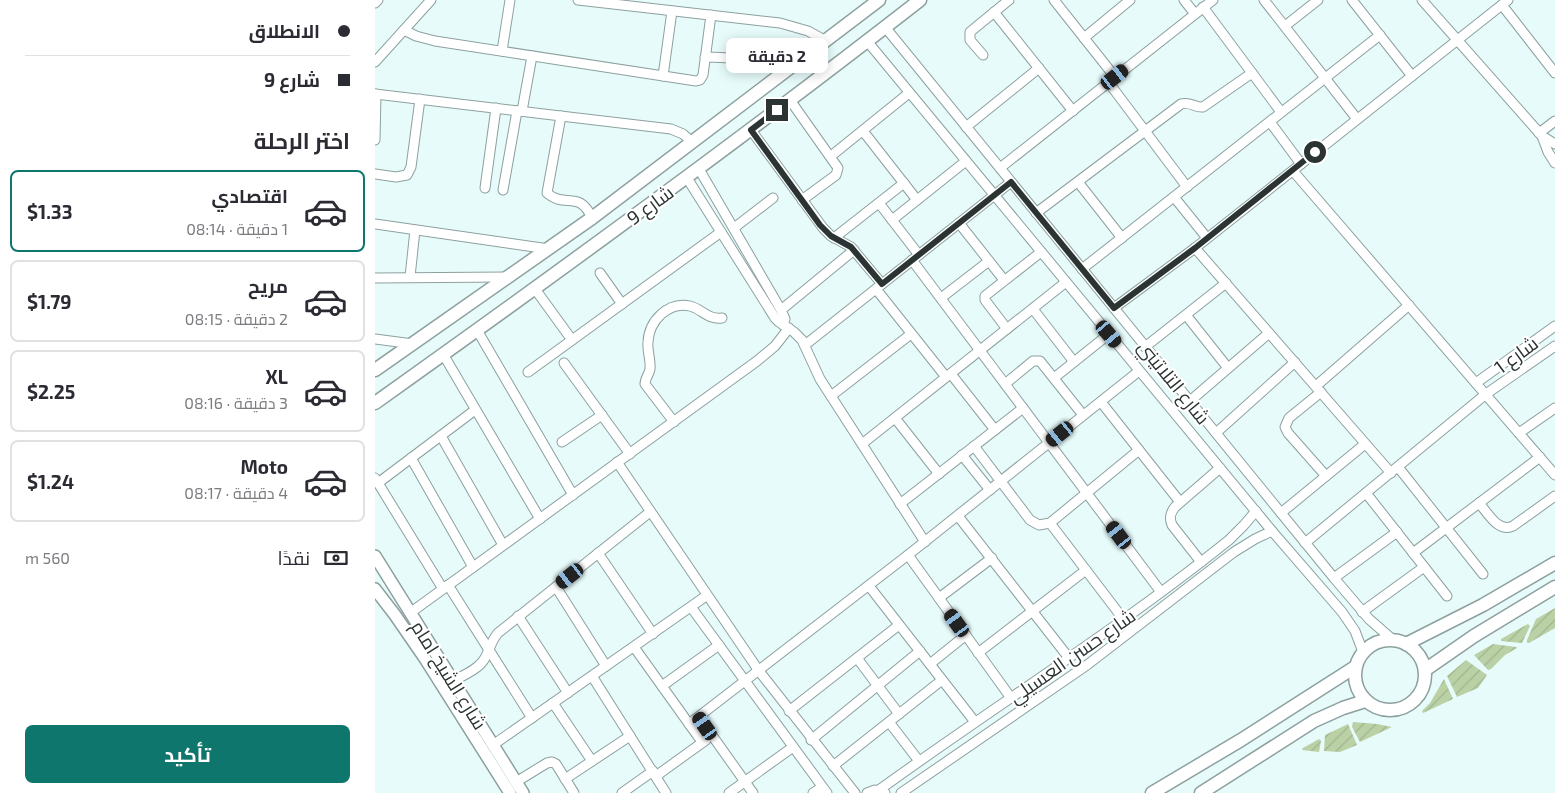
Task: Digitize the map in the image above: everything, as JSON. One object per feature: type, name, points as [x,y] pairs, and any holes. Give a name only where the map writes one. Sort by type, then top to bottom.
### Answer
[{"type":"main road","name":"شارع 9","points":[[375,370],[592,218],[826,41],[866,4],[879,0]]},
{"type":"main road","name":"شارع 9","points":[[375,402],[535,289],[687,178],[920,0]]},
{"type":"main road","points":[[1407,644],[1476,608],[1555,563]]},
{"type":"main road","points":[[1425,670],[1466,642],[1555,587]]},
{"type":"main road","points":[[1393,640],[1407,644],[1417,652],[1425,670],[1424,685],[1412,703],[1399,709],[1385,710],[1365,701],[1357,689],[1355,667],[1363,652],[1373,644],[1393,640]]},
{"type":"main road","points":[[1152,793],[1233,745],[1355,667]]},
{"type":"main road","points":[[1201,793],[1307,725],[1328,714],[1365,701]]},
{"type":"street","points":[[375,3],[379,0]]},
{"type":"street","points":[[375,62],[431,0]]},
{"type":"street","points":[[502,51],[510,0]]},
{"type":"street","points":[[578,0],[657,5],[672,11],[790,25],[809,31],[826,41]]},
{"type":"street","points":[[983,55],[970,40],[970,32],[1009,0]]},
{"type":"street","points":[[1054,0],[1084,38],[1145,132],[1187,187]]},
{"type":"street","points":[[1084,38],[1130,0]]},
{"type":"street","points":[[1184,0],[1195,14]]},
{"type":"street","points":[[1000,168],[1213,0]]},
{"type":"street","points":[[1264,0],[1357,119]]},
{"type":"street","points":[[1285,26],[1318,0]]},
{"type":"street","points":[[1357,2],[1412,76]]},
{"type":"street","points":[[1427,2],[1473,59],[1541,135],[1555,144]]},
{"type":"street","points":[[1114,308],[1195,248],[1505,2],[1555,73]]},
{"type":"street","points":[[1203,8],[1281,112]]},
{"type":"street","points":[[663,76],[672,11]]},
{"type":"street","points":[[994,12],[1073,111]]},
{"type":"street","points":[[404,30],[429,40],[698,81],[703,75],[711,15]]},
{"type":"street","name":"شارع التلاتيني","points":[[885,27],[1333,578],[1362,612],[1393,640]]},
{"type":"street","points":[[1082,268],[1380,35]]},
{"type":"street","name":"شارع التلاتيني","points":[[867,41],[1349,622],[1363,652]]},
{"type":"street","points":[[503,190],[532,56]]},
{"type":"street","points":[[705,57],[755,60],[775,66],[785,72]]},
{"type":"street","points":[[966,127],[1039,68]]},
{"type":"street","points":[[1036,213],[1181,104],[1189,103],[1203,107],[1252,73]]},
{"type":"street","points":[[831,156],[909,93]]},
{"type":"street","points":[[375,140],[376,94],[671,129],[683,134],[692,142]]},
{"type":"street","points":[[375,174],[396,177],[407,175],[411,167],[420,99]]},
{"type":"street","points":[[790,100],[838,166],[837,173],[802,200]]},
{"type":"street","points":[[485,188],[496,108]]},
{"type":"street","points":[[561,116],[547,193],[559,200],[573,200],[584,204],[592,218]]},
{"type":"street","points":[[1541,135],[1555,121]]},
{"type":"street","points":[[1269,122],[1301,164]]},
{"type":"street","points":[[751,130],[820,225],[835,238],[849,245],[854,250],[911,334],[995,430]]},
{"type":"street","points":[[863,131],[917,200]]},
{"type":"street","points":[[1541,135],[1555,163]]},
{"type":"street","points":[[892,220],[966,161]]},
{"type":"street","points":[[411,613],[766,354],[786,327],[781,310],[699,169]]},
{"type":"street","points":[[1293,171],[1555,475]]},
{"type":"street","points":[[687,178],[775,318],[798,336],[805,345],[813,368],[925,542]]},
{"type":"street","points":[[805,345],[1011,182]]},
{"type":"street","points":[[1078,182],[1122,238]]},
{"type":"street","points":[[835,238],[904,183]]},
{"type":"street","points":[[1174,197],[1207,238]]},
{"type":"street","points":[[734,228],[773,198]]},
{"type":"street","points":[[879,203],[892,220],[941,298],[1161,592]]},
{"type":"street","points":[[959,223],[1004,280]]},
{"type":"street","points":[[375,224],[549,249]]},
{"type":"street","points":[[410,277],[415,230]]},
{"type":"street","points":[[529,372],[721,232]]},
{"type":"street","points":[[1195,248],[1365,444],[1395,470],[1483,574]]},
{"type":"street","points":[[781,310],[854,250]]},
{"type":"street","points":[[1007,329],[985,297],[986,294],[1041,252]]},
{"type":"street","points":[[941,298],[989,261]]},
{"type":"street","points":[[600,273],[622,304]]},
{"type":"street","points":[[375,278],[509,277]]},
{"type":"street","points":[[862,444],[1066,282]]},
{"type":"street","points":[[1145,347],[1226,284]]},
{"type":"street","points":[[535,289],[573,340]]},
{"type":"street","points":[[674,422],[645,384],[650,368],[647,344],[651,329],[660,315],[678,305],[694,307],[710,317],[722,318]]},
{"type":"street","points":[[1326,476],[1288,433],[1285,427],[1289,418],[1409,305]]},
{"type":"street","points":[[1033,309],[1074,362]]},
{"type":"street","points":[[1186,315],[1228,368]]},
{"type":"street","name":"شارع 1","points":[[1476,383],[1555,326]]},
{"type":"street","points":[[477,330],[573,495]]},
{"type":"street","points":[[1189,401],[1269,333]]},
{"type":"street","points":[[831,396],[911,334]]},
{"type":"street","points":[[1054,378],[1109,334]]},
{"type":"street","points":[[375,339],[413,344]]},
{"type":"street","name":"شارع 1","points":[[1305,543],[1486,394],[1555,346]]},
{"type":"street","points":[[443,354],[540,519]]},
{"type":"street","points":[[1005,384],[1035,360],[1043,363],[1083,416]]},
{"type":"street","points":[[1216,433],[1295,362]]},
{"type":"street","points":[[564,363],[630,454]]},
{"type":"street","points":[[689,724],[925,542],[1139,370]]},
{"type":"street","points":[[1101,402],[1181,502]]},
{"type":"street","points":[[900,504],[1023,408]]},
{"type":"street","points":[[1519,433],[1555,408]]},
{"type":"street","points":[[475,410],[377,481],[532,718]]},
{"type":"street","points":[[562,442],[602,415]]},
{"type":"street","points":[[895,418],[939,474]]},
{"type":"street","points":[[441,436],[503,545]]},
{"type":"street","points":[[1281,513],[1365,444]]},
{"type":"street","points":[[974,446],[1030,520],[1039,525],[1049,523],[1139,450]]},
{"type":"street","points":[[962,456],[990,490]]},
{"type":"street","points":[[1413,553],[1540,457]]},
{"type":"street","points":[[411,458],[473,567]]},
{"type":"street","points":[[617,462],[759,671],[811,740],[855,793]]},
{"type":"street","points":[[1201,562],[1170,522],[1172,510],[1220,468]]},
{"type":"street","points":[[1366,493],[1447,596]]},
{"type":"street","points":[[1479,503],[1498,525],[1505,528],[1513,526],[1555,496]]},
{"type":"street","name":"شارع حسن العسيلي","points":[[882,792],[919,761],[1124,620],[1201,562],[1229,540],[1244,525],[1255,510]]},
{"type":"street","points":[[453,681],[478,666],[485,659],[492,640],[497,633],[651,512]]},
{"type":"street","points":[[958,516],[1069,658]]},
{"type":"street","points":[[1049,523],[1124,620]]},
{"type":"street","points":[[1244,525],[1255,539]]},
{"type":"street","name":"شارع حسن العسيلي","points":[[901,793],[1072,675],[1229,556],[1255,539],[1272,531]]},
{"type":"street","points":[[1333,578],[1397,532]]},
{"type":"street","points":[[599,553],[653,634]]},
{"type":"street","points":[[908,555],[1011,698]]},
{"type":"street","name":"شارع الشيخ امام","points":[[376,558],[523,793]]},
{"type":"street","points":[[939,598],[992,558]]},
{"type":"street","points":[[1362,612],[1424,567]]},
{"type":"street","points":[[979,653],[1086,570]]},
{"type":"street","points":[[556,586],[606,666]]},
{"type":"street","points":[[869,586],[975,722]]},
{"type":"street","name":"شارع الشيخ امام","points":[[375,589],[426,660],[510,793]]},
{"type":"street","points":[[493,745],[707,596]]},
{"type":"street","points":[[691,607],[824,790],[813,793]]},
{"type":"street","points":[[518,616],[568,693]]},
{"type":"street","points":[[789,711],[899,625]]},
{"type":"street","points":[[930,664],[966,635]]},
{"type":"street","points":[[662,686],[719,645]]},
{"type":"street","points":[[634,647],[702,742]]},
{"type":"street","points":[[811,740],[920,651]]},
{"type":"street","points":[[857,658],[899,714]]},
{"type":"street","points":[[592,676],[666,793]]},
{"type":"street","points":[[833,766],[942,680]]},
{"type":"street","points":[[553,704],[592,761]]},
{"type":"street","points":[[699,717],[753,793]]},
{"type":"street","points":[[889,722],[919,761]]},
{"type":"street","points":[[622,793],[712,735]]},
{"type":"street","points":[[565,779],[630,736]]},
{"type":"street","points":[[729,793],[793,747]]},
{"type":"street","points":[[517,782],[550,762],[556,764],[573,793]]},
{"type":"street","points":[[867,793],[871,791],[882,792]]},
{"type":"green space","points":[[1555,608],[1555,628],[1527,643],[1536,619]]},
{"type":"green space","points":[[1528,624],[1530,626],[1522,643],[1501,641],[1501,639]]},
{"type":"green space","points":[[1493,644],[1517,648],[1505,655],[1488,670],[1474,655]]},
{"type":"green space","points":[[1466,660],[1487,675],[1478,688],[1457,697],[1447,676]]},
{"type":"green space","points":[[1444,679],[1453,699],[1423,713],[1422,711],[1430,703]]},
{"type":"green space","points":[[1353,722],[1392,727],[1360,742],[1352,727]]},
{"type":"green space","points":[[1348,724],[1357,745],[1340,752],[1324,751],[1325,735]]},
{"type":"green space","points":[[1319,739],[1321,741],[1319,752],[1302,750],[1303,748]]},
{"type":"route","points":[[777,110],[751,130],[825,231],[851,247],[882,284],[1011,182],[1114,308],[1195,248],[1315,152]]}]
